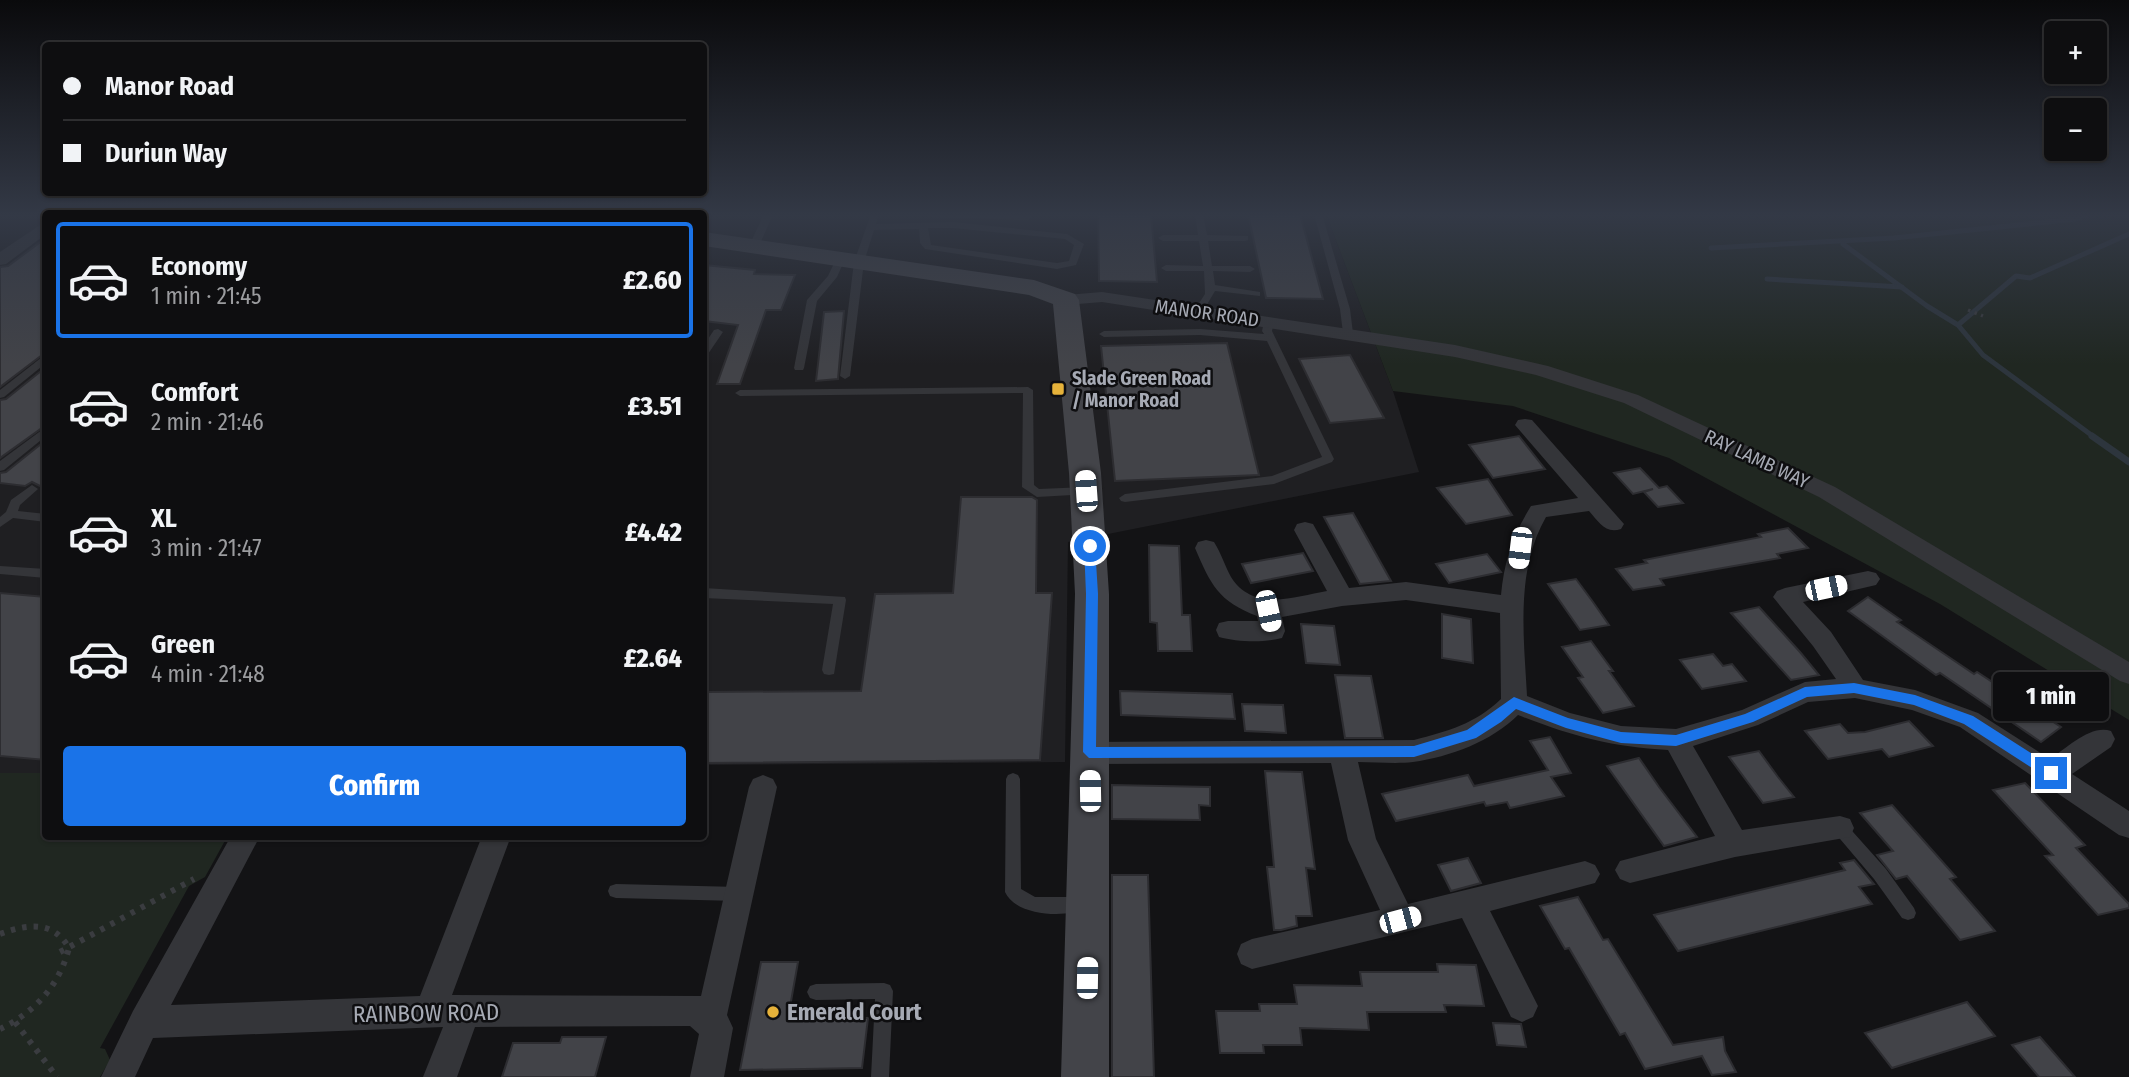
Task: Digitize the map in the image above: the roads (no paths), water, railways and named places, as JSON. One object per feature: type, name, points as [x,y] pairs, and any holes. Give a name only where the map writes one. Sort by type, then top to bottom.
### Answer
[{"type":"street","name":"MANOR ROAD","points":[[872,264],[1034,288],[1066,300],[1102,297],[1199,311],[1270,330],[1348,333]]},
{"type":"street","points":[[1066,300],[1086,491],[1092,594],[1085,1077]]},
{"type":"street","name":"RAY LAMB WAY","points":[[1348,333],[1455,351],[1528,368],[1631,399],[1827,492],[2129,674]]},
{"type":"street","points":[[1525,425],[1613,524]]},
{"type":"street","points":[[1089,752],[1414,751],[1471,735],[1497,719],[1514,702],[1513,606],[1520,548],[1527,527],[1539,511],[1595,503]]},
{"type":"street","points":[[1305,530],[1342,597]]},
{"type":"street","points":[[1206,548],[1224,586],[1237,600],[1268,611],[1342,597],[1406,591],[1513,606]]},
{"type":"street","points":[[1854,688],[1822,639],[1785,597],[1868,579]]},
{"type":"street","points":[[1228,630],[1273,631],[1268,611]]},
{"type":"street","points":[[1514,702],[1566,723],[1621,737],[1676,740],[1749,718],[1805,692],[1854,688],[1915,700],[1969,720],[2129,827]]},
{"type":"street","points":[[2051,773],[2102,739]]},
{"type":"street","points":[[1676,740],[1735,844]]},
{"type":"street","points":[[1342,753],[1362,840],[1400,920]]},
{"type":"street","points":[[707,1077],[717,1028],[706,1019],[715,1008],[763,787]]},
{"type":"street","points":[[1630,870],[1735,844],[1840,828]]},
{"type":"street","points":[[430,1011],[495,840]]},
{"type":"street","points":[[118,1077],[144,1022],[240,846]]},
{"type":"street","points":[[1252,954],[1585,874]]},
{"type":"street","points":[[1469,902],[1522,1006]]},
{"type":"street","name":"RAINBOW ROAD","points":[[144,1022],[430,1011],[696,1010],[706,1019]]},
{"type":"street","points":[[440,1077],[465,1011]]},
{"type":"lane","points":[[799,369],[812,300],[846,264]]},
{"type":"lane","points":[[845,376],[850,264]]},
{"type":"lane","points":[[1045,264],[1066,264]]},
{"type":"lane","points":[[1332,264],[1345,309],[1348,333]]},
{"type":"lane","points":[[1166,265],[1250,266]]},
{"type":"lane","points":[[1199,311],[1210,295],[1207,266]]},
{"type":"lane","points":[[1211,287],[1257,293]]},
{"type":"lane","points":[[1104,334],[1270,330],[1328,459],[1274,480],[1125,498]]},
{"type":"lane","points":[[707,348],[718,332]]},
{"type":"lane","points":[[0,395],[42,361]]},
{"type":"lane","points":[[740,393],[1028,390],[1028,487],[1037,493],[1086,491]]},
{"type":"lane","points":[[0,467],[42,433]]},
{"type":"lane","points":[[0,523],[11,514],[15,503],[32,489]]},
{"type":"lane","points":[[11,514],[42,518]]},
{"type":"lane","points":[[0,570],[42,574]]},
{"type":"lane","points":[[707,593],[840,600],[829,670]]},
{"type":"lane","points":[[1013,779],[1013,892],[1025,903],[1034,905],[1089,904]]},
{"type":"lane","points":[[1840,828],[1880,874],[1908,913]]},
{"type":"lane","points":[[616,891],[739,894]]},
{"type":"lane","points":[[816,992],[884,991],[880,1077]]},
{"type":"waterway","points":[[1870,264],[1901,287]]},
{"type":"waterway","points":[[1958,325],[2016,276],[2030,278],[2061,264]]},
{"type":"waterway","points":[[1767,279],[1901,287]]},
{"type":"waterway","points":[[1901,287],[1958,325]]},
{"type":"waterway","points":[[1958,325],[1983,355],[2094,437]]},
{"type":"waterway","points":[[2092,436],[2129,462]]},
{"type":"place","name":"Slade Green Road / Manor Road","points":[[1058,389]]},
{"type":"place","name":"Emerald Court","points":[[773,1012]]}]
